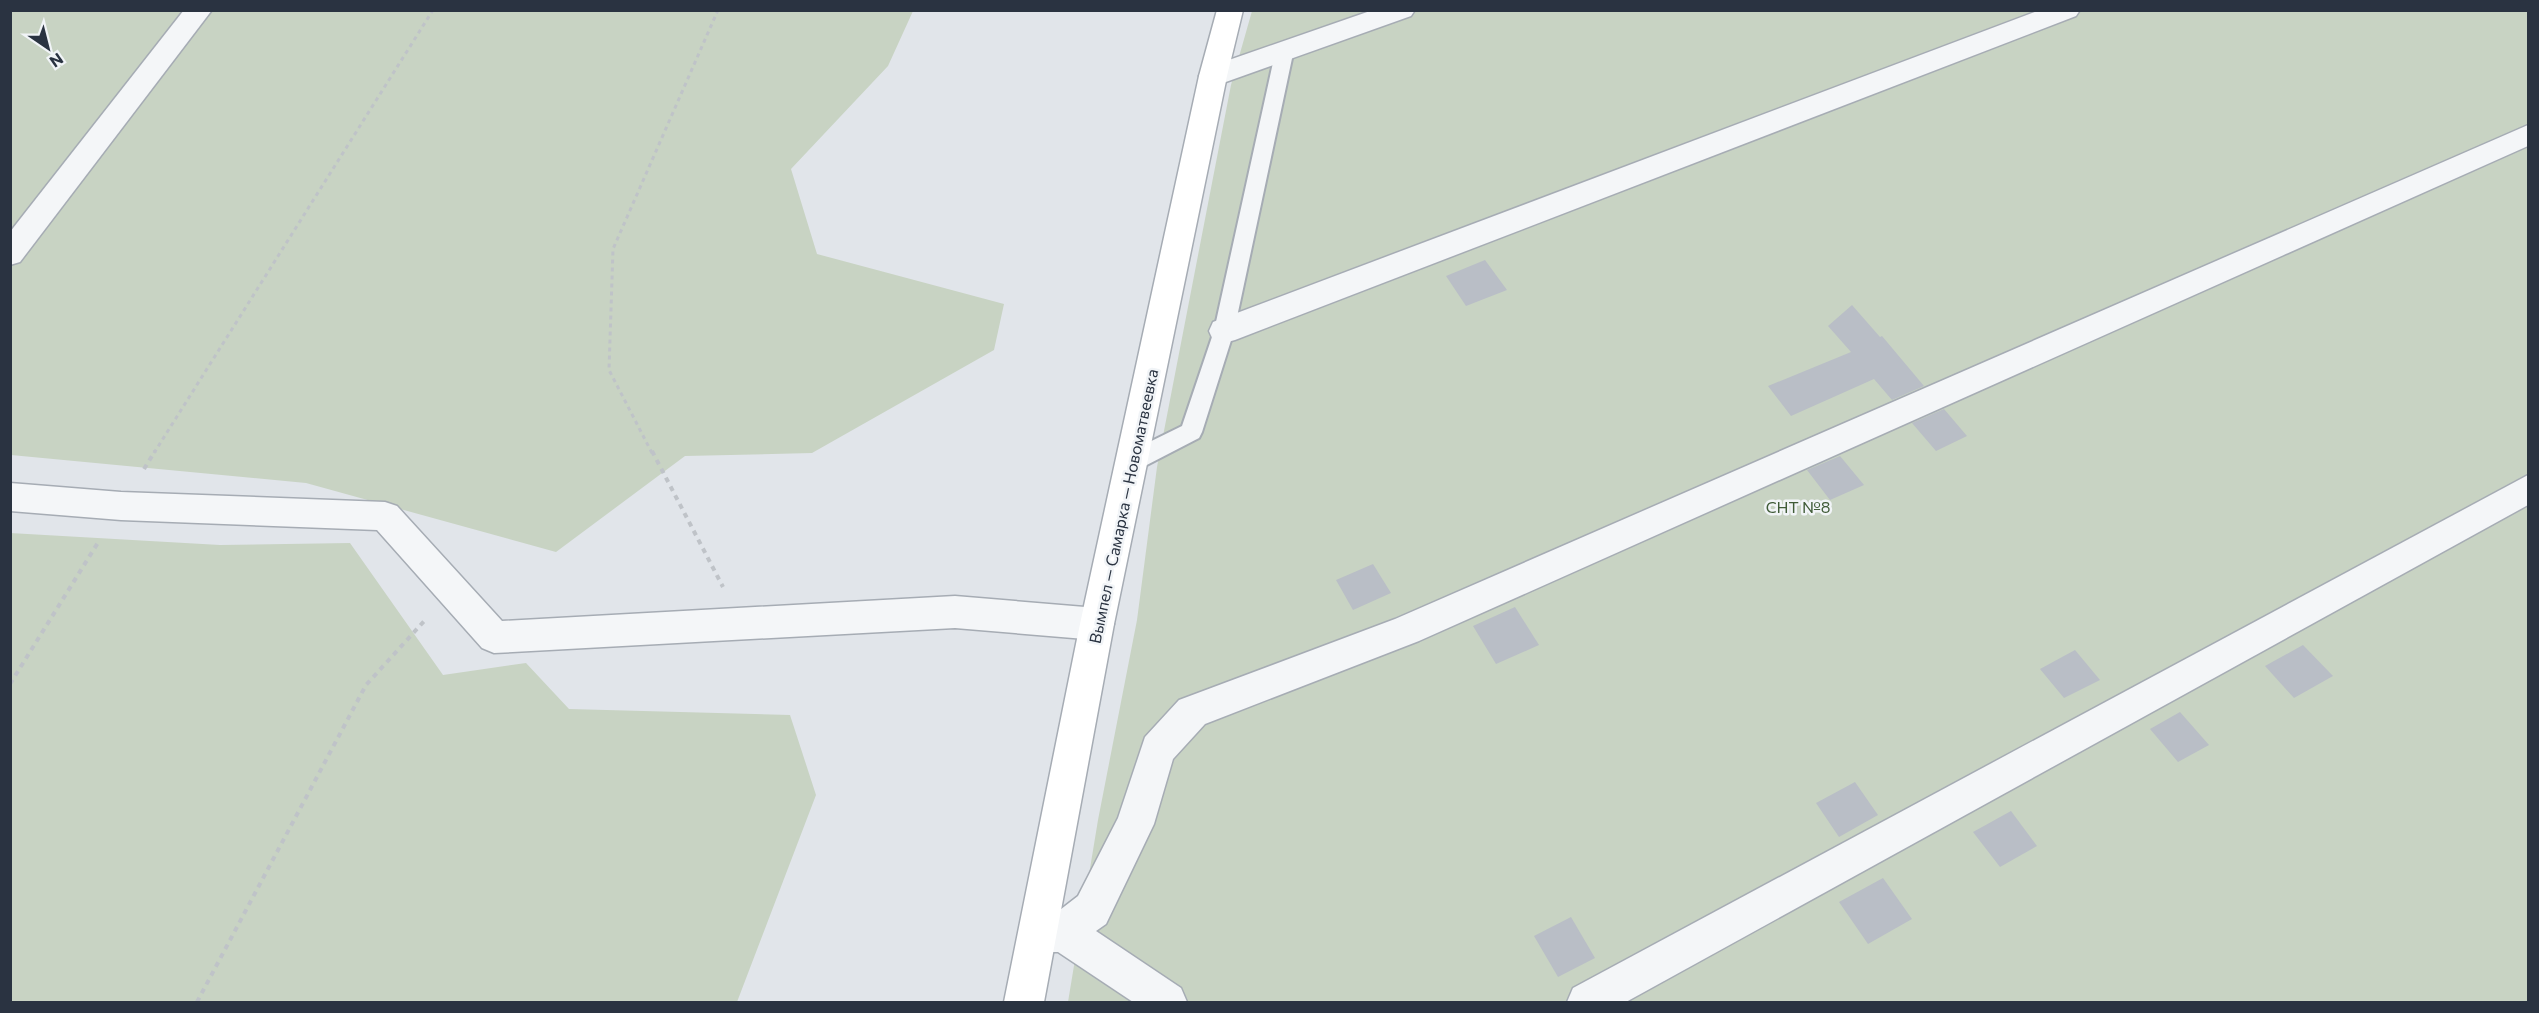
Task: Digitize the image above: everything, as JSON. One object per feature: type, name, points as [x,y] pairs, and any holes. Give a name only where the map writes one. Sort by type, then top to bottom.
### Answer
[{"type":"main road","name":"Вымпел — Самарка — Новоматвеевка","points":[[1024,1002],[1050,932],[1097,624],[1213,76],[1230,10]]},
{"type":"street","points":[[10,254],[199,10]]},
{"type":"street","points":[[1213,76],[1402,10]]},
{"type":"street","points":[[1224,331],[2067,10]]},
{"type":"street","points":[[1050,932],[1092,910],[1135,824],[1158,749],[1192,712],[1407,630],[2529,135]]},
{"type":"street","points":[[1587,1002],[2529,489]]},
{"type":"street","points":[[10,497],[121,506],[385,516],[494,637],[955,612],[1097,624]]},
{"type":"street","points":[[1050,932],[1167,1002]]},
{"type":"lane","points":[[1133,461],[1191,432],[1224,331],[1285,49]]},
{"type":"path","points":[[10,684],[433,10]]},
{"type":"path","points":[[718,10],[613,249],[609,370],[742,623]]},
{"type":"path","points":[[197,1002],[366,685],[452,590]]},
{"type":"green space","points":[[10,11],[913,11],[888,66],[791,169],[817,254],[1004,304],[994,350],[812,453],[685,456],[556,552],[306,483],[11,455]]},
{"type":"green space","name":"СНТ №8","points":[[1252,11],[2528,11],[2528,1002],[1068,1002],[1098,820],[1137,620],[1157,467],[1231,85]]},
{"type":"green space","points":[[10,533],[220,545],[350,543],[443,675],[526,663],[569,709],[790,715],[816,795],[737,1002],[11,1002]]},
{"type":"building","points":[[1485,260],[1507,290],[1466,306],[1446,276]]},
{"type":"building","points":[[1852,305],[1880,337],[1882,336],[1924,386],[1892,400],[1874,379],[1791,416],[1768,386],[1851,352],[1828,326]]},
{"type":"building","points":[[1944,409],[1967,436],[1936,451],[1912,423]]},
{"type":"building","points":[[1840,456],[1864,485],[1830,500],[1807,470]]},
{"type":"building","points":[[1373,564],[1391,593],[1353,610],[1336,580]]},
{"type":"building","points":[[1515,607],[1539,645],[1496,664],[1473,626]]},
{"type":"building","points":[[2303,645],[2333,676],[2294,698],[2265,666]]},
{"type":"building","points":[[2075,650],[2100,680],[2064,698],[2040,669]]},
{"type":"building","points":[[2180,712],[2209,745],[2178,762],[2150,729]]},
{"type":"building","points":[[1855,782],[1878,815],[1839,837],[1816,803]]},
{"type":"building","points":[[2011,811],[2037,846],[2000,867],[1973,832]]},
{"type":"building","points":[[1883,878],[1912,919],[1868,944],[1839,902]]},
{"type":"building","points":[[1571,917],[1595,958],[1558,977],[1534,936]]}]
